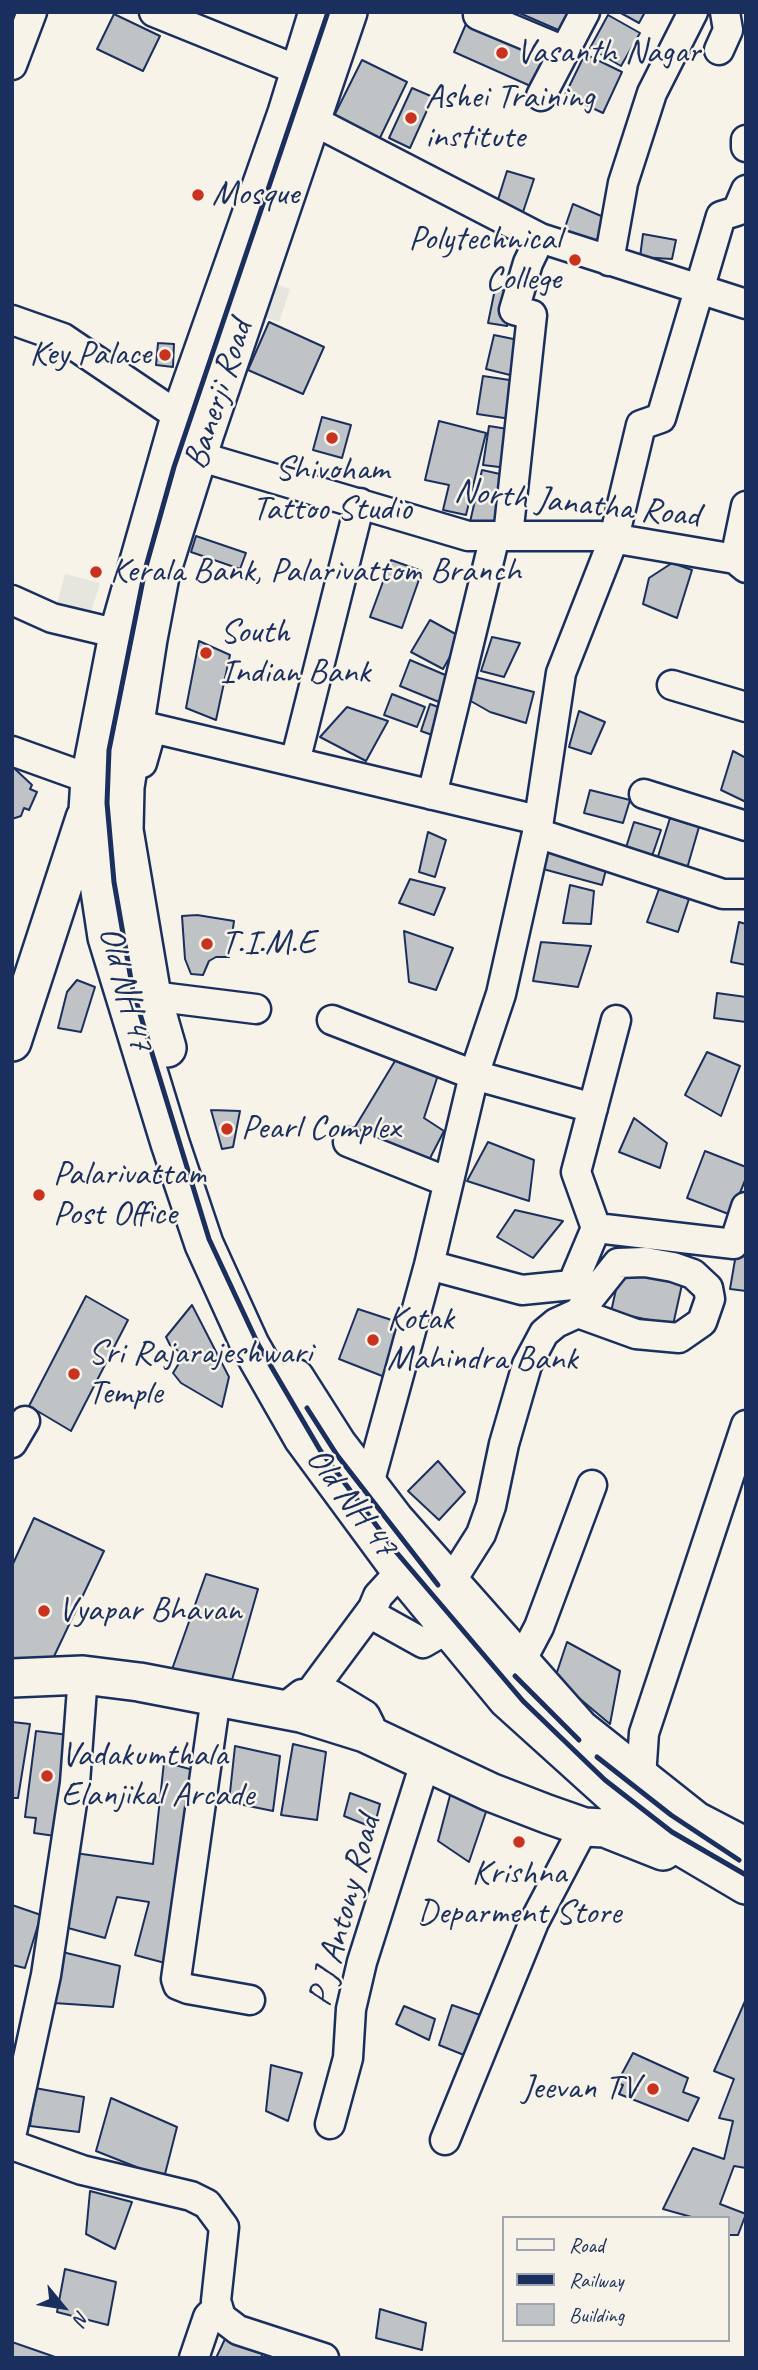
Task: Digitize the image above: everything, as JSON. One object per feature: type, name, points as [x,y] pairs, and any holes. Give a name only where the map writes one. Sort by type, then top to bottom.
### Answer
[{"type":"main road","name":"Banerji Road","points":[[133,637],[160,576],[198,456],[287,153],[300,71],[318,12]]},
{"type":"main road","name":"Banerji Road","points":[[101,792],[180,418],[287,153],[312,120],[348,12]]},
{"type":"main road","name":"Old NH 47","points":[[101,792],[124,830],[152,996],[191,1133],[226,1238],[272,1340],[337,1444],[450,1583],[580,1729],[615,1811]]},
{"type":"main road","name":"Old NH 47","points":[[12,1042],[25,964],[101,792]]},
{"type":"main road","name":"Old NH 47","points":[[101,792],[107,937],[170,1143],[204,1244],[250,1345],[303,1438],[401,1571],[508,1699],[615,1811],[741,1870]]},
{"type":"main road","name":"Old NH 47","points":[[12,1678],[83,1675],[216,1697],[296,1701],[490,1791],[696,1821],[741,1870]]},
{"type":"street","points":[[12,65],[32,12]]},
{"type":"street","points":[[154,12],[300,71]]},
{"type":"street","points":[[541,96],[585,12]]},
{"type":"street","points":[[609,261],[622,183],[652,93],[693,12]]},
{"type":"street","points":[[719,50],[728,30],[725,12]]},
{"type":"street","points":[[478,16],[564,51]]},
{"type":"street","points":[[312,120],[540,238],[746,304]]},
{"type":"street","points":[[746,140],[746,147]]},
{"type":"street","points":[[369,1484],[429,1265],[474,1075],[501,994],[538,826],[561,673],[614,538],[641,425],[661,418],[721,216],[737,211],[746,190]]},
{"type":"street","points":[[432,795],[502,536],[532,315],[514,310],[528,263],[540,238]]},
{"type":"street","points":[[12,320],[63,338],[180,418]]},
{"type":"street","name":"North Janatha Road","points":[[198,456],[468,536],[614,538],[740,563]]},
{"type":"street","points":[[295,762],[359,503]]},
{"type":"street","points":[[740,563],[746,506]]},
{"type":"street","points":[[12,600],[52,618],[133,637]]},
{"type":"street","points":[[672,685],[746,707]]},
{"type":"street","points":[[124,830],[152,728],[432,795],[538,826],[723,894],[746,894]]},
{"type":"street","points":[[12,751],[101,792]]},
{"type":"street","points":[[644,794],[746,826]]},
{"type":"street","points":[[152,996],[256,1009]]},
{"type":"street","points":[[332,1020],[474,1075],[593,1108]]},
{"type":"street","points":[[429,1265],[522,1290],[572,1285],[596,1228],[576,1172],[616,1020]]},
{"type":"street","points":[[348,1142],[448,1182]]},
{"type":"street","points":[[596,1228],[734,1244],[746,1207]]},
{"type":"street","points":[[450,1583],[481,1534],[491,1506],[527,1365],[544,1333],[556,1323],[578,1313]]},
{"type":"street","points":[[445,2140],[534,1922],[615,1811],[746,1425]]},
{"type":"street","points":[[520,1663],[540,1627],[592,1485]]},
{"type":"street","points":[[296,1701],[373,1608],[385,1587],[401,1571]]},
{"type":"street","points":[[373,1608],[383,1622],[423,1643],[449,1628]]},
{"type":"street","points":[[12,2132],[46,1975],[75,1783],[83,1675]]},
{"type":"street","points":[[216,1697],[176,1979],[178,1985],[188,1989],[250,2000]]},
{"type":"street","name":"P J Antony Road","points":[[330,2123],[348,2058],[351,2009],[362,1962],[426,1760]]},
{"type":"street","points":[[12,2145],[82,2170],[191,2196],[207,2204],[224,2227],[218,2307],[221,2317],[238,2330],[324,2358]]},
{"type":"street","points":[[194,2358],[208,2317],[218,2307]]},
{"type":"shaded area","points":[[272,283],[290,289],[279,322],[261,316]]},
{"type":"shaded area","points":[[65,574],[100,583],[88,622],[54,615]]},
{"type":"building","name":"Vasanth Nagar","points":[[517,12],[572,12],[563,32]]},
{"type":"building","name":"Vasanth Nagar","points":[[619,12],[645,12],[639,23]]},
{"type":"building","points":[[114,14],[160,36],[143,71],[97,49]]},
{"type":"building","name":"Vasanth Nagar","points":[[608,15],[640,33],[621,66],[590,48]]},
{"type":"building","name":"Vasanth Nagar","points":[[469,17],[551,53],[535,88],[454,52]]},
{"type":"building","name":"Vasanth Nagar","points":[[585,54],[622,72],[603,113],[565,95]]},
{"type":"building","points":[[362,60],[407,82],[377,144],[331,122]]},
{"type":"building","name":"Ashei Training institute","points":[[412,88],[433,97],[410,148],[389,138]]},
{"type":"building","points":[[507,171],[534,179],[522,215],[496,206]]},
{"type":"building","points":[[573,204],[613,221],[604,254],[561,239]]},
{"type":"building","points":[[643,234],[676,240],[672,259],[640,257]]},
{"type":"building","points":[[495,289],[512,291],[507,326],[488,323]]},
{"type":"building","points":[[269,322],[324,347],[303,394],[248,370]]},
{"type":"building","points":[[494,335],[523,341],[514,376],[486,369]]},
{"type":"building","name":"Key Palace","points":[[158,343],[174,344],[173,367],[156,365]]},
{"type":"building","points":[[483,376],[516,381],[511,419],[477,414]]},
{"type":"building","name":"Shivoham Tattoo Studio","points":[[322,417],[351,425],[342,458],[313,450]]},
{"type":"building","points":[[439,421],[486,433],[466,515],[443,510],[449,485],[425,480]]},
{"type":"building","points":[[489,426],[514,430],[507,468],[483,465]]},
{"type":"building","points":[[482,470],[509,476],[496,528],[470,522]]},
{"type":"building","points":[[196,536],[246,553],[240,569],[191,552]]},
{"type":"building","points":[[391,560],[422,571],[402,628],[370,617]]},
{"type":"building","points":[[672,563],[692,570],[677,618],[643,604],[649,578]]},
{"type":"building","points":[[430,620],[461,637],[443,669],[411,652]]},
{"type":"building","points":[[492,637],[520,643],[504,677],[481,671]]},
{"type":"building","points":[[199,641],[230,655],[216,720],[186,708]]},
{"type":"building","points":[[410,660],[450,677],[439,702],[400,686]]},
{"type":"building","points":[[475,677],[534,692],[526,723],[490,712],[469,700]]},
{"type":"building","points":[[392,694],[425,707],[417,727],[384,715]]},
{"type":"building","points":[[430,704],[441,708],[432,735],[421,731]]},
{"type":"building","points":[[347,707],[388,721],[366,761],[320,737]]},
{"type":"building","points":[[579,711],[605,722],[591,754],[569,747]]},
{"type":"building","points":[[733,751],[746,758],[746,802],[721,790]]},
{"type":"building","points":[[12,758],[15,769],[32,785],[30,789],[37,792],[29,810],[24,808],[21,816],[12,819]]},
{"type":"building","points":[[590,790],[630,800],[623,823],[584,813]]},
{"type":"building","points":[[670,818],[699,827],[686,872],[656,863]]},
{"type":"building","points":[[634,822],[661,830],[650,862],[624,854]]},
{"type":"building","points":[[428,832],[446,840],[435,877],[419,872]]},
{"type":"building","points":[[549,846],[608,862],[602,885],[543,869]]},
{"type":"building","points":[[410,879],[445,888],[434,915],[399,903]]},
{"type":"building","points":[[570,885],[594,891],[591,924],[563,923]]},
{"type":"building","points":[[659,889],[689,899],[678,932],[647,922]]},
{"type":"building","name":"T.I.M.E","points":[[197,915],[234,921],[229,957],[216,957],[209,961],[203,975],[191,974],[185,959],[182,916]]},
{"type":"building","points":[[739,922],[746,924],[746,965],[731,962]]},
{"type":"building","points":[[404,931],[453,948],[436,990],[409,982]]},
{"type":"building","points":[[541,942],[591,946],[578,987],[533,981]]},
{"type":"building","points":[[77,980],[95,987],[81,1032],[58,1028],[67,992]]},
{"type":"building","points":[[717,993],[746,997],[746,1022],[714,1018]]},
{"type":"building","points":[[707,1052],[740,1066],[721,1116],[685,1095]]},
{"type":"building","points":[[398,1056],[439,1072],[424,1118],[444,1131],[425,1168],[349,1137]]},
{"type":"building","name":"Pearl Complex","points":[[211,1110],[240,1111],[233,1147],[222,1149]]},
{"type":"building","points":[[634,1118],[667,1143],[660,1168],[619,1152]]},
{"type":"building","points":[[488,1142],[534,1160],[529,1201],[467,1181]]},
{"type":"building","points":[[705,1151],[746,1167],[746,1178],[731,1215],[687,1198]]},
{"type":"building","points":[[515,1210],[563,1221],[533,1258],[497,1237]]},
{"type":"building","points":[[737,1248],[746,1249],[746,1291],[730,1289]]},
{"type":"building","points":[[621,1267],[683,1280],[673,1325],[611,1312]]},
{"type":"building","name":"Sri Rajarajeshwari Temple","points":[[86,1296],[128,1320],[71,1431],[29,1406]]},
{"type":"building","points":[[192,1305],[229,1377],[222,1407],[181,1383],[173,1373],[184,1355],[170,1345],[166,1337]]},
{"type":"building","points":[[358,1309],[419,1329],[400,1383],[339,1359]]},
{"type":"building","points":[[438,1461],[465,1492],[439,1520],[408,1491]]},
{"type":"building","name":"Vyapar Bhavan","points":[[34,1518],[104,1551],[49,1667],[12,1667],[12,1566]]},
{"type":"building","points":[[206,1574],[258,1589],[230,1687],[170,1675]]},
{"type":"building","points":[[567,1642],[620,1671],[610,1724],[555,1678]]},
{"type":"building","points":[[12,1722],[30,1724],[18,1798],[12,1798]]},
{"type":"building","name":"Vadakumthala Elanjikal Arcade","points":[[36,1731],[69,1735],[55,1836],[34,1833],[36,1818],[25,1817]]},
{"type":"building","points":[[293,1744],[326,1752],[317,1820],[281,1815]]},
{"type":"building","points":[[235,1746],[280,1756],[273,1811],[229,1802]]},
{"type":"building","points":[[164,1762],[197,1771],[165,1963],[135,1955],[149,1902],[117,1897],[105,1938],[57,1925],[75,1853],[153,1864]]},
{"type":"building","points":[[452,1788],[487,1809],[469,1862],[438,1841]]},
{"type":"building","points":[[350,1793],[380,1804],[374,1828],[344,1816]]},
{"type":"building","points":[[12,1905],[41,1915],[25,1968],[12,1965]]},
{"type":"building","points":[[50,1949],[120,1966],[113,2007],[54,2003]]},
{"type":"building","points":[[746,1999],[746,2168],[734,2166],[720,2204],[746,2214],[738,2235],[730,2235],[730,2216],[688,2216],[663,2209],[693,2148],[724,2159],[733,2121],[719,2118],[734,2079],[714,2071]]},
{"type":"building","points":[[452,2005],[486,2017],[474,2059],[439,2045]]},
{"type":"building","points":[[404,2006],[435,2019],[429,2040],[396,2024]]},
{"type":"building","name":"Jeevan TV","points":[[633,2053],[688,2078],[683,2092],[699,2098],[688,2121],[619,2094],[623,2085],[617,2083]]},
{"type":"building","points":[[271,2065],[302,2073],[288,2121],[266,2111]]},
{"type":"building","points":[[35,2088],[84,2097],[79,2132],[30,2126]]},
{"type":"building","points":[[111,2098],[177,2127],[164,2178],[96,2151]]},
{"type":"building","points":[[90,2191],[132,2202],[115,2249],[86,2234]]},
{"type":"building","points":[[65,2269],[116,2282],[108,2325],[57,2312]]},
{"type":"building","points":[[380,2309],[426,2323],[422,2350],[376,2338]]},
{"type":"building","points":[[225,2339],[264,2350],[261,2358],[216,2358]]},
{"type":"building","points":[[12,2342],[58,2358],[12,2358]]},
{"type":"railway","points":[[328,12],[174,467],[145,570],[109,750],[107,803],[114,882],[133,991],[209,1239],[258,1344],[320,1450],[397,1553],[523,1701],[605,1780],[672,1832],[746,1875]]},
{"type":"railway","points":[[307,1408],[337,1455],[438,1585]]},
{"type":"railway","points":[[515,1676],[579,1740]]},
{"type":"railway","points":[[597,1757],[671,1815],[739,1860]]},
{"type":"place","name":"Vasanth Nagar","points":[[502,53]]},
{"type":"place","name":"Ashei Training institute","points":[[411,118]]},
{"type":"place","name":"Mosque","points":[[198,195]]},
{"type":"place","name":"Polytechnical College","points":[[575,260]]},
{"type":"place","name":"Key Palace","points":[[165,355]]},
{"type":"place","name":"Shivoham Tattoo Studio","points":[[332,438]]},
{"type":"place","name":"Kerala Bank, Palarivattom Branch","points":[[96,572]]},
{"type":"place","name":"South Indian Bank","points":[[206,653]]},
{"type":"place","name":"T.I.M.E","points":[[207,944]]},
{"type":"place","name":"Pearl Complex","points":[[227,1129]]},
{"type":"place","name":"Palarivattam Post Office","points":[[39,1195]]},
{"type":"place","name":"Kotak Mahindra Bank","points":[[373,1340]]},
{"type":"place","name":"Sri Rajarajeshwari Temple","points":[[74,1374]]},
{"type":"place","name":"Vyapar Bhavan","points":[[44,1611]]},
{"type":"place","name":"Vadakumthala Elanjikal Arcade","points":[[47,1776]]},
{"type":"place","name":"Krishna Deparment Store","points":[[519,1842]]},
{"type":"place","name":"Jeevan TV","points":[[653,2089]]}]
